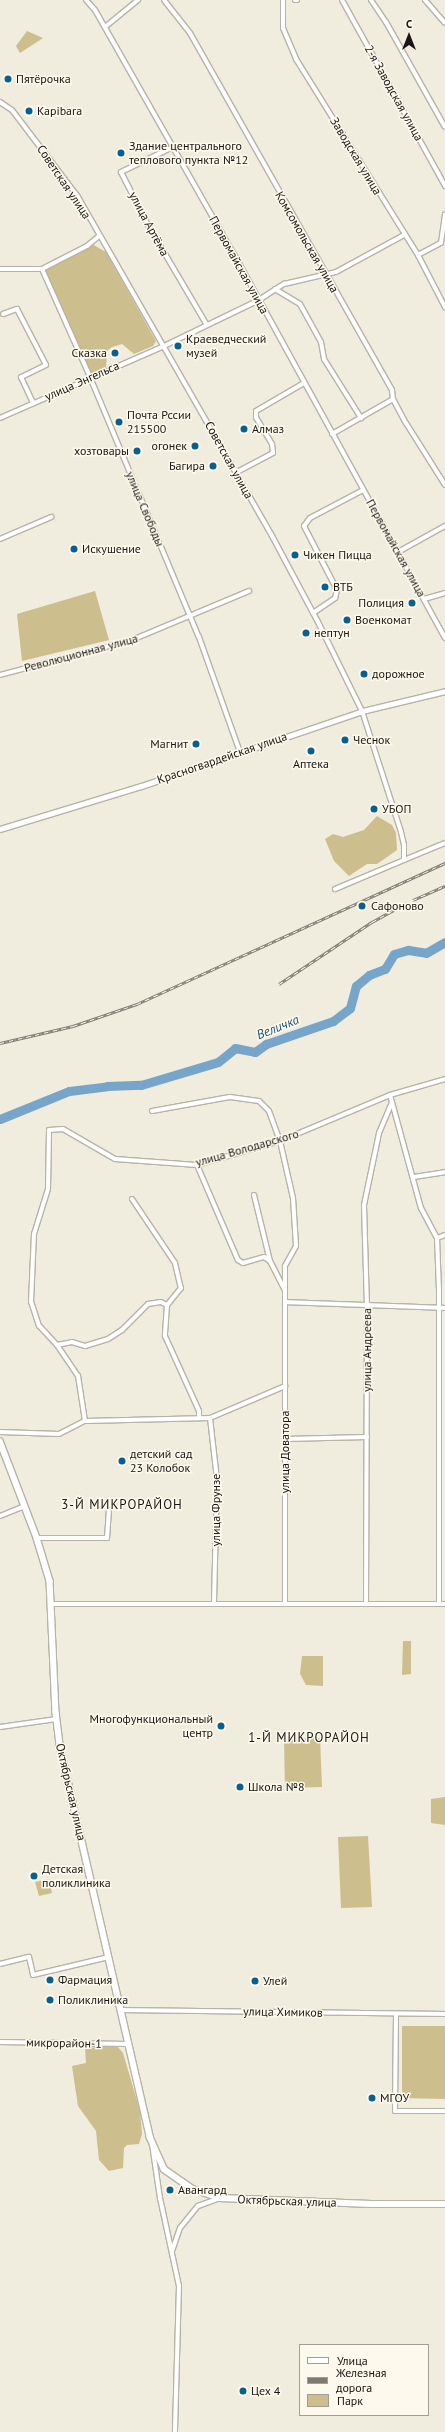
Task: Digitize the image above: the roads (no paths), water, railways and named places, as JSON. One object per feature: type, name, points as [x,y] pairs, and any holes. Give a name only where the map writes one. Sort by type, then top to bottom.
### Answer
[{"type":"main road","name":"Октябрьская улица","points":[[0,1442],[37,1538],[47,1570],[52,1604],[56,1719],[60,1746],[152,2144],[164,2169],[193,2189],[220,2198],[371,2204],[445,2204]]},
{"type":"street","name":"Первомайская улица","points":[[86,0],[95,10],[173,147],[445,638]]},
{"type":"street","points":[[105,27],[138,0]]},
{"type":"street","name":"Комсомольская улица","points":[[164,0],[190,33],[392,390],[393,399],[445,486]]},
{"type":"street","name":"Заводская улица","points":[[283,0],[284,28],[296,59],[418,256],[445,306]]},
{"type":"street","name":"2-я Заводская улица","points":[[342,0],[445,186]]},
{"type":"street","points":[[371,0],[386,22],[445,127]]},
{"type":"street","points":[[425,0],[445,22]]},
{"type":"street","name":"Советская улица","points":[[0,102],[12,110],[39,143],[78,197],[99,236],[164,346],[313,613],[362,711],[401,832],[404,845],[404,860]]},
{"type":"street","name":"улица Артёма","points":[[173,147],[122,172],[148,225],[207,325]]},
{"type":"street","points":[[418,256],[443,243],[445,214]]},
{"type":"street","name":"улица Энгельса","points":[[0,418],[90,377],[164,346],[259,300],[284,284],[325,273],[336,272],[404,235]]},
{"type":"street","points":[[0,269],[42,270],[87,246],[99,236]]},
{"type":"street","name":"улица Свободы","points":[[42,270],[90,377],[190,617],[240,752]]},
{"type":"street","points":[[275,290],[300,304],[321,342],[324,359],[361,418]]},
{"type":"street","points":[[3,314],[17,308],[46,365],[21,377],[33,403]]},
{"type":"street","points":[[235,473],[273,453],[272,444],[256,417],[256,411],[304,383]]},
{"type":"street","points":[[332,434],[393,399]]},
{"type":"street","points":[[313,613],[335,598],[337,590],[304,526],[310,518],[363,490]]},
{"type":"street","points":[[0,539],[51,517]]},
{"type":"street","points":[[398,552],[445,526]]},
{"type":"street","name":"Революционная улица","points":[[0,675],[132,640],[249,591]]},
{"type":"street","points":[[424,598],[445,594]]},
{"type":"street","name":"Красногвардейская улица","points":[[0,829],[141,786],[362,711],[445,691]]},
{"type":"street","points":[[335,890],[445,843]]},
{"type":"street","name":"улица Володарского","points":[[57,1345],[39,1326],[31,1302],[34,1234],[48,1189],[48,1130],[63,1129],[115,1159],[197,1165],[280,1141],[390,1095],[445,1079]]},
{"type":"street","points":[[390,1095],[422,1208],[437,1238],[439,1603]]},
{"type":"street","name":"улица Доватора","points":[[152,1111],[230,1097],[259,1101],[269,1111],[280,1141],[293,1198],[296,1246],[285,1266],[285,1603]]},
{"type":"street","name":"улица Андреева","points":[[366,1602],[367,1307],[364,1205],[379,1133],[393,1103]]},
{"type":"street","points":[[197,1165],[238,1260],[243,1263],[264,1257],[270,1261]]},
{"type":"street","points":[[414,1177],[445,1172]]},
{"type":"street","points":[[254,1195],[270,1261],[285,1290]]},
{"type":"street","points":[[132,1198],[175,1263],[181,1288],[167,1305],[165,1336],[199,1410],[199,1418]]},
{"type":"street","points":[[437,1238],[445,1235]]},
{"type":"street","points":[[85,1420],[78,1376],[57,1345],[72,1342],[85,1346],[108,1340],[122,1330],[148,1304],[161,1302],[167,1305]]},
{"type":"street","points":[[285,1302],[367,1307],[445,1308]]},
{"type":"street","points":[[0,1432],[59,1434],[85,1420],[210,1418],[285,1386]]},
{"type":"street","name":"улица Фрунзе","points":[[210,1418],[217,1479],[214,1603]]},
{"type":"street","points":[[285,1439],[367,1437]]},
{"type":"street","points":[[0,1516],[25,1506]]},
{"type":"street","points":[[37,1538],[107,1538],[109,1510]]},
{"type":"street","points":[[52,1604],[366,1602],[445,1604]]},
{"type":"street","points":[[0,1727],[56,1719]]},
{"type":"street","points":[[0,1964],[29,1957],[33,1975],[109,1957]]},
{"type":"street","name":"улица Химиков","points":[[121,2010],[445,2014]]},
{"type":"street","points":[[396,2014],[395,2111],[445,2111]]},
{"type":"street","name":"микрорайон-1","points":[[0,2042],[128,2044]]},
{"type":"street","name":"Октябрьская улица","points":[[152,2144],[160,2198],[179,2286],[175,2432]]},
{"type":"street","points":[[172,2252],[180,2228],[198,2206],[220,2198]]},
{"type":"waterway","name":"Величка","points":[[0,1119],[69,1091],[107,1086],[141,1085],[218,1062],[235,1048],[255,1052],[266,1044],[333,1021],[350,1008],[356,986],[369,975],[385,969],[394,954],[408,950],[426,953],[445,942]]},
{"type":"railway","points":[[0,1043],[73,1026],[137,1004],[445,863]]},
{"type":"railway","points":[[413,900],[445,886]]},
{"type":"railway","points":[[279,984],[372,922],[406,903]]},
{"type":"place","name":"Пятёрочка","points":[[8,79]]},
{"type":"place","name":"Kapibara","points":[[29,111]]},
{"type":"place","name":"Здание центрального теплового пункта №12","points":[[121,153]]},
{"type":"place","name":"Краеведческий музей","points":[[178,346]]},
{"type":"place","name":"Сказка","points":[[115,353]]},
{"type":"place","name":"Почта Рссии 215500","points":[[119,422]]},
{"type":"place","name":"Алмаз","points":[[244,429]]},
{"type":"place","name":"огонек","points":[[195,446]]},
{"type":"place","name":"хозтовары","points":[[137,451]]},
{"type":"place","name":"Багира","points":[[213,466]]},
{"type":"place","name":"Искушение","points":[[74,549]]},
{"type":"place","name":"Чикен Пицца","points":[[295,555]]},
{"type":"place","name":"ВТБ","points":[[325,587]]},
{"type":"place","name":"Полиция","points":[[412,603]]},
{"type":"place","name":"Военкомат","points":[[347,620]]},
{"type":"place","name":"нептун","points":[[306,633]]},
{"type":"place","name":"дорожное","points":[[364,674]]},
{"type":"place","name":"Чеснок","points":[[345,740]]},
{"type":"place","name":"Магнит","points":[[196,744]]},
{"type":"place","name":"Аптека","points":[[311,751]]},
{"type":"place","name":"УБОП","points":[[374,809]]},
{"type":"place","name":"Сафоново","points":[[362,906]]},
{"type":"place","name":"детский сад 23 Колобок","points":[[122,1461]]},
{"type":"place","name":"Многофункциональный центр","points":[[221,1726]]},
{"type":"place","name":"Школа №8","points":[[240,1787]]},
{"type":"place","name":"Детская поликлиника","points":[[34,1876]]},
{"type":"place","name":"Фармация","points":[[50,1980]]},
{"type":"place","name":"Улей","points":[[255,1981]]},
{"type":"place","name":"Поликлиника","points":[[50,2000]]},
{"type":"place","name":"МГОУ","points":[[372,2098]]},
{"type":"place","name":"Авангард","points":[[170,2190]]},
{"type":"place","name":"Цех 4","points":[[243,2391]]},
{"type":"district","name":"3-Й МИКРОРАЙОН","points":[[122,1505]]},
{"type":"district","name":"1-Й МИКРОРАЙОН","points":[[309,1738]]}]
